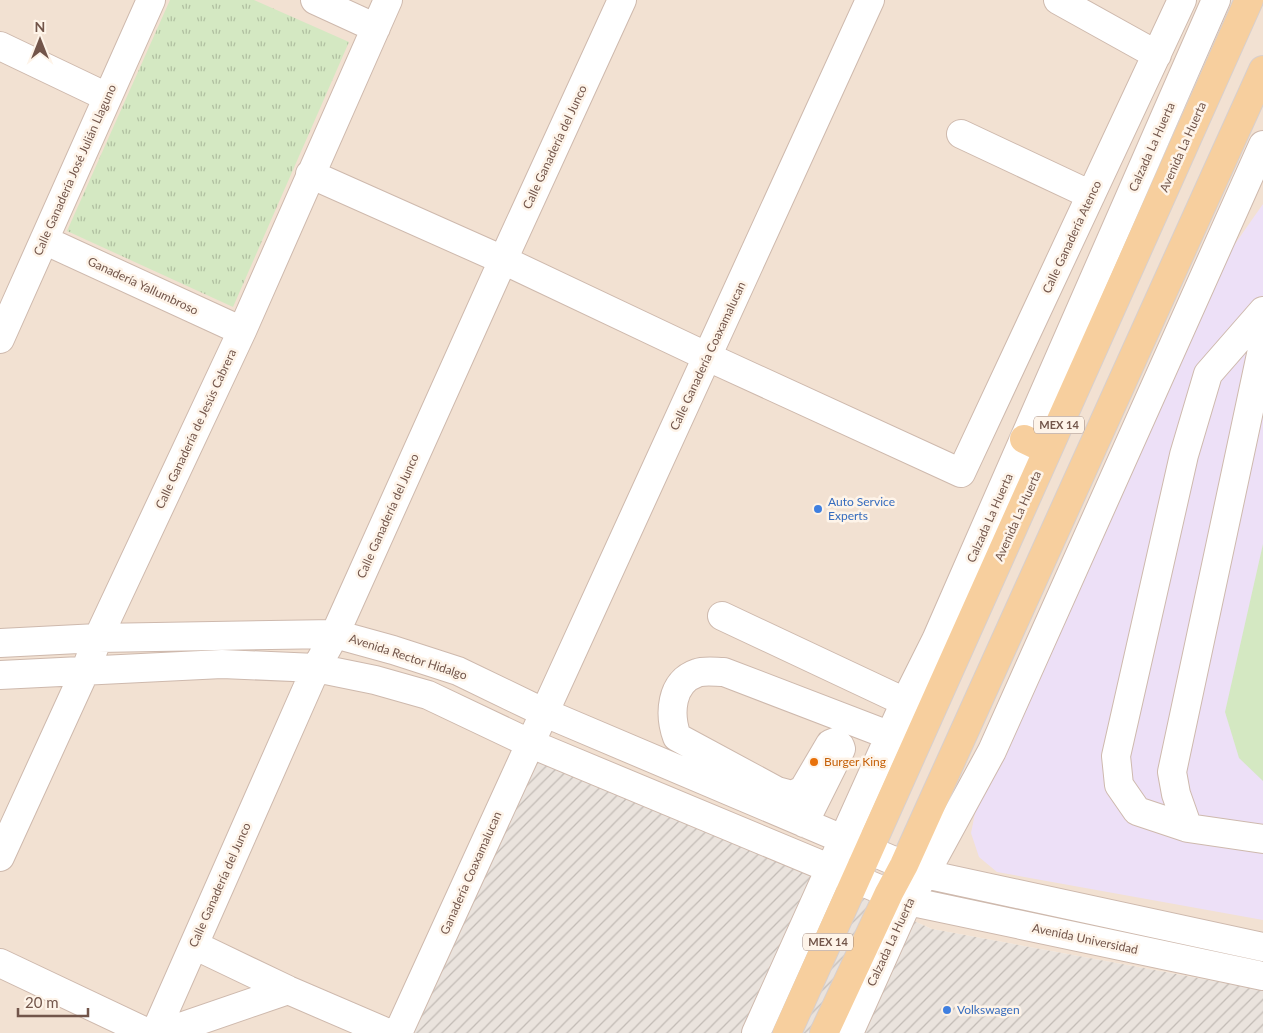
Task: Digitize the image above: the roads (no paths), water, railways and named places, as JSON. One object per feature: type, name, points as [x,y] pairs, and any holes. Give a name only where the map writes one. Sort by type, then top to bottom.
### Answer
[{"type":"main road","name":"Avenida La Huerta","points":[[787,1033],[869,850],[1036,445],[1249,0]]},
{"type":"main road","name":"MEX 14","points":[[824,1033],[915,869],[1263,70]]},
{"type":"street","name":"Calle Ganadería José Julián Llaguno","points":[[0,339],[151,0]]},
{"type":"street","points":[[315,0],[376,28]]},
{"type":"street","name":"Calle Ganadería de Jesús Cabrera","points":[[0,857],[85,671],[98,638],[242,331],[388,0]]},
{"type":"street","name":"Calle Ganadería del Junco","points":[[156,1033],[316,668],[335,634],[622,0]]},
{"type":"street","name":"Calle Ganadería Coaxamalucan","points":[[544,712],[870,0]]},
{"type":"street","points":[[1058,0],[1157,55]]},
{"type":"street","name":"Calle Ganadería Atenco","points":[[708,357],[961,473],[1182,0]]},
{"type":"street","name":"Calzada La Huerta","points":[[756,1033],[906,702],[1036,445],[1216,0]]},
{"type":"street","points":[[0,46],[107,97]]},
{"type":"street","points":[[961,134],[1091,195]]},
{"type":"street","points":[[1263,145],[992,751],[915,869],[1263,947]]},
{"type":"street","points":[[310,174],[503,260],[708,357]]},
{"type":"street","name":"Ganadería Yallumbroso","points":[[44,240],[242,331]]},
{"type":"street","points":[[1263,311],[1208,374],[1184,454],[1116,756],[1119,785],[1137,811],[1188,828],[1263,839]]},
{"type":"street","points":[[1188,828],[1176,794],[1172,772],[1263,345]]},
{"type":"street","points":[[722,616],[906,702]]},
{"type":"street","name":"Avenida Rector Hidalgo","points":[[0,644],[98,638],[335,634],[458,671],[544,712],[915,869]]},
{"type":"street","points":[[0,675],[222,664],[316,668],[375,680],[428,695],[530,743],[831,868]]},
{"type":"street","points":[[804,823],[841,749],[840,746],[835,742],[830,744],[803,790],[792,795],[777,791],[677,737],[672,723],[672,701],[679,687],[687,679],[698,672],[724,672],[891,736]]},
{"type":"street","name":"Ganadería Coaxamalucan","points":[[398,1033],[544,712]]},
{"type":"street","points":[[687,808],[702,780]]},
{"type":"street","name":"Avenida Universidad","points":[[831,868],[898,897],[1263,976]]},
{"type":"street","name":"Calzada La Huerta","points":[[850,1033],[898,897]]},
{"type":"street","points":[[194,945],[288,990],[388,1033]]},
{"type":"street","points":[[0,963],[148,1033]]},
{"type":"street","points":[[163,1033],[288,990]]},
{"type":"place","name":"Auto Service Experts","points":[[818,509]]},
{"type":"place","name":"Burger King","points":[[814,762]]},
{"type":"place","name":"Volkswagen","points":[[947,1010]]}]
